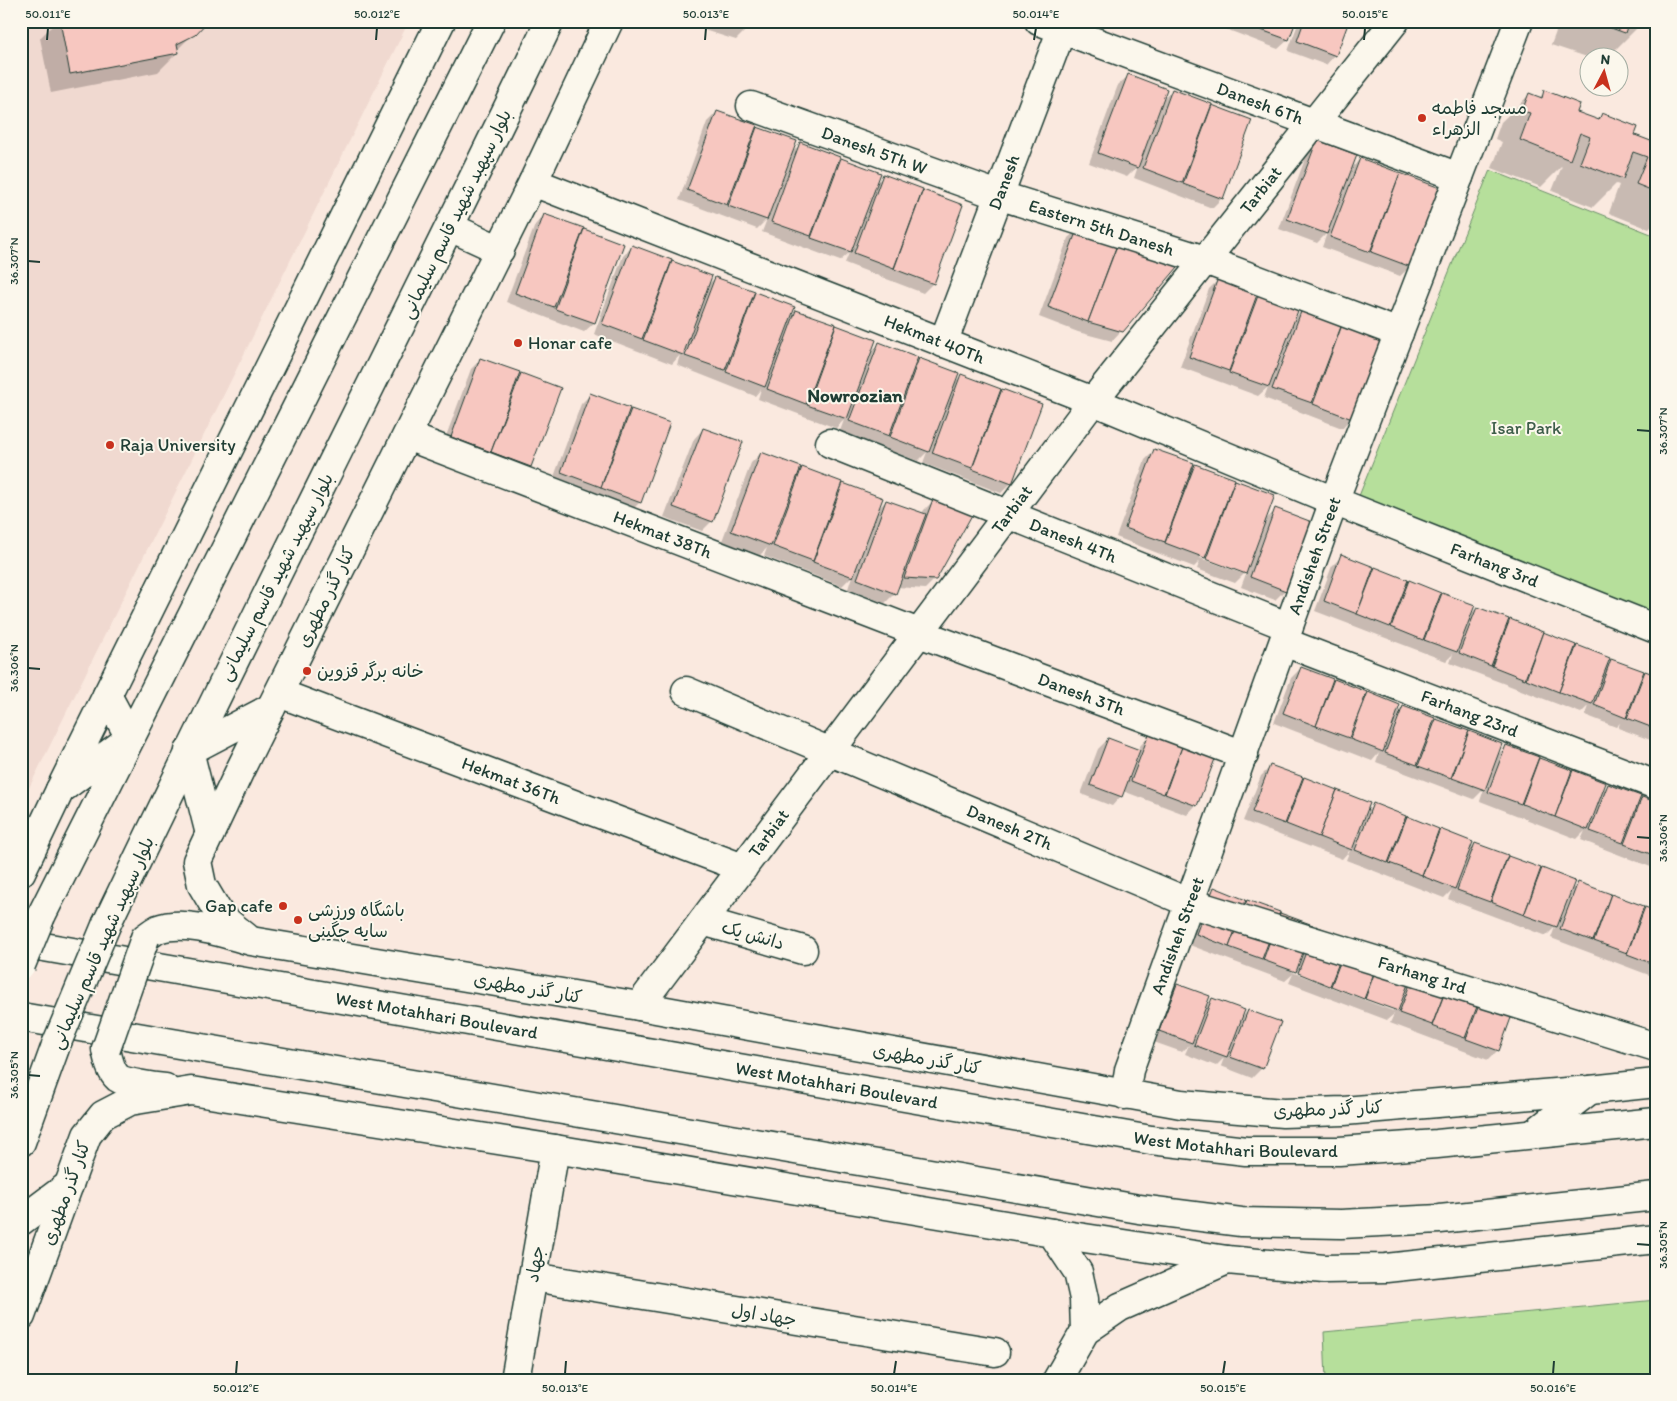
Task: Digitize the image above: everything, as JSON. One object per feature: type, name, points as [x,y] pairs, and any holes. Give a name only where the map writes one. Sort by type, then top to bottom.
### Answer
[{"type":"street","points":[[21,872],[29,846],[60,790],[441,21]]},
{"type":"street","points":[[21,965],[41,916],[491,21]]},
{"type":"street","name":"بلوار سپهبد شهید قاسم سلیمانی","points":[[21,1142],[56,1045],[107,923],[189,751],[450,227],[550,21]]},
{"type":"street","name":"کنار گذر مطهری","points":[[609,21],[534,182],[197,860],[202,885],[221,917],[251,941],[639,1006],[1181,1104],[1283,1112],[1344,1111],[1656,1083]]},
{"type":"street","name":"Tarbiat","points":[[639,1006],[1092,401],[1396,21]]},
{"type":"street","name":"Andisheh Street","points":[[1125,1095],[1129,1070],[1334,501],[1519,21]]},
{"type":"street","name":"Danesh 6Th","points":[[1055,24],[1459,177]]},
{"type":"street","name":"Danesh","points":[[943,342],[998,195],[1055,24]]},
{"type":"street","name":"Danesh 5Th W","points":[[751,106],[998,195]]},
{"type":"street","name":"Hekmat 40Th","points":[[534,182],[1092,401],[1334,501]]},
{"type":"street","name":"Eastern 5th Danesh","points":[[998,195],[1205,260],[1399,333]]},
{"type":"street","points":[[450,227],[500,250]]},
{"type":"street","name":"Hekmat 38Th","points":[[407,436],[919,632]]},
{"type":"street","name":"Danesh 4Th","points":[[830,443],[1008,514],[1286,634]]},
{"type":"street","name":"Farhang 3rd","points":[[1334,501],[1656,629]]},
{"type":"street","name":"Danesh 3Th","points":[[919,632],[1244,754]]},
{"type":"street","name":"Farhang 23rd","points":[[1286,634],[1656,785]]},
{"type":"street","name":"Danesh 2Th","points":[[686,691],[1190,903]]},
{"type":"street","points":[[107,695],[130,738]]},
{"type":"street","points":[[210,834],[189,751],[275,701]]},
{"type":"street","name":"Hekmat 36Th","points":[[275,701],[743,868]]},
{"type":"street","points":[[60,790],[130,738]]},
{"type":"street","name":"Farhang 1rd","points":[[1190,903],[1656,1047]]},
{"type":"street","name":"دانش یک","points":[[703,921],[803,950]]},
{"type":"street","points":[[191,1091],[156,1087],[119,1078],[110,1067],[106,1049],[145,938],[158,929],[179,925],[251,941]]},
{"type":"street","name":"West Motahhari Boulevard","points":[[21,942],[1151,1140],[1246,1151],[1339,1151],[1437,1144],[1656,1122]]},
{"type":"street","points":[[21,1017],[1129,1207],[1241,1222],[1341,1224],[1440,1219],[1656,1196]]},
{"type":"street","points":[[1533,1134],[1590,1090]]},
{"type":"street","name":"کنار گذر مطهری","points":[[21,1316],[87,1134],[103,1115],[130,1101],[191,1091],[555,1149],[1052,1233],[1228,1260],[1324,1269],[1386,1268],[1656,1240]]},
{"type":"street","name":"جهاد","points":[[515,1380],[555,1149]]},
{"type":"street","points":[[21,1221],[69,1185]]},
{"type":"street","points":[[1052,1233],[1078,1272],[1084,1300],[1085,1331]]},
{"type":"street","points":[[1057,1380],[1085,1331],[1120,1307],[1228,1260]]},
{"type":"street","name":"جهاد اول","points":[[533,1277],[995,1352]]},
{"type":"shaded area","name":"Raja University","points":[[21,21],[409,21],[21,804]]},
{"type":"green space","name":"Isar Park","points":[[1490,170],[1656,236],[1656,620],[1357,501]]},
{"type":"green space","points":[[1656,1300],[1656,1380],[1326,1380],[1324,1332]]},
{"type":"building","points":[[60,21],[208,21],[195,35],[177,44],[179,53],[70,74]]},
{"type":"building","points":[[1251,21],[1296,21],[1289,40],[1250,26]]},
{"type":"building","points":[[1304,21],[1349,21],[1336,56],[1297,41]]},
{"type":"building","points":[[1592,21],[1629,21],[1625,33]]},
{"type":"building","points":[[1128,74],[1167,89],[1138,168],[1098,153]]},
{"type":"building","points":[[1172,89],[1212,104],[1182,183],[1143,168]]},
{"type":"building","points":[[1544,90],[1580,104],[1577,112],[1599,120],[1602,113],[1638,127],[1635,135],[1656,143],[1656,192],[1636,184],[1647,157],[1633,152],[1623,179],[1580,163],[1590,137],[1580,133],[1570,160],[1520,140],[1530,113],[1522,111],[1529,93],[1542,98]]},
{"type":"building","points":[[1212,105],[1252,120],[1223,199],[1183,184]]},
{"type":"building","points":[[717,111],[757,125],[727,205],[687,190]]},
{"type":"building","points":[[757,127],[797,141],[767,220],[728,206]]},
{"type":"building","points":[[1317,140],[1357,155],[1327,234],[1287,219]]},
{"type":"building","points":[[800,142],[840,157],[811,236],[771,222]]},
{"type":"building","points":[[841,158],[881,173],[851,252],[811,238]]},
{"type":"building","points":[[1360,158],[1400,173],[1370,252],[1330,237]]},
{"type":"building","points":[[1400,173],[1440,188],[1411,267],[1371,252]]},
{"type":"building","points":[[883,174],[923,189],[894,268],[854,253]]},
{"type":"building","points":[[923,190],[963,205],[934,284],[894,269]]},
{"type":"building","points":[[544,214],[584,228],[554,307],[515,293]]},
{"type":"building","points":[[1078,227],[1118,242],[1088,322],[1048,307]]},
{"type":"building","points":[[584,229],[624,244],[595,323],[555,309]]},
{"type":"building","points":[[1118,243],[1178,267],[1123,332],[1088,322]]},
{"type":"building","points":[[632,245],[672,260],[642,339],[602,324]]},
{"type":"building","points":[[672,261],[712,276],[683,355],[643,340]]},
{"type":"building","points":[[715,277],[755,291],[725,370],[685,356]]},
{"type":"building","points":[[1218,278],[1258,292],[1229,371],[1189,357]]},
{"type":"building","points":[[755,292],[795,307],[765,387],[726,372]]},
{"type":"building","points":[[1259,293],[1299,308],[1269,387],[1229,373]]},
{"type":"building","points":[[1302,309],[1342,324],[1312,403],[1272,389]]},
{"type":"building","points":[[796,310],[836,324],[806,404],[767,389]]},
{"type":"building","points":[[836,325],[876,340],[847,419],[807,405]]},
{"type":"building","points":[[1342,325],[1382,340],[1352,419],[1313,404]]},
{"type":"building","points":[[879,342],[918,357],[889,436],[849,421]]},
{"type":"building","points":[[480,358],[520,372],[491,452],[451,437]]},
{"type":"building","points":[[919,358],[959,373],[929,452],[890,437]]},
{"type":"building","points":[[521,373],[561,388],[531,467],[491,452]]},
{"type":"building","points":[[961,374],[1001,389],[972,468],[932,453]]},
{"type":"building","points":[[1002,389],[1042,404],[1012,484],[972,469]]},
{"type":"building","points":[[590,393],[630,408],[601,487],[561,472]]},
{"type":"building","points":[[631,409],[670,423],[641,503],[601,488]]},
{"type":"building","points":[[703,428],[743,442],[713,522],[673,507]]},
{"type":"building","points":[[1154,449],[1194,463],[1165,542],[1125,528]]},
{"type":"building","points":[[761,452],[801,467],[771,546],[731,531]]},
{"type":"building","points":[[1195,464],[1235,479],[1205,558],[1165,543]]},
{"type":"building","points":[[802,467],[842,482],[813,561],[773,546]]},
{"type":"building","points":[[1235,480],[1275,495],[1246,574],[1206,559]]},
{"type":"building","points":[[843,483],[883,498],[853,577],[813,562]]},
{"type":"building","points":[[933,499],[973,513],[936,580],[904,578]]},
{"type":"building","points":[[886,500],[926,514],[896,594],[857,579]]},
{"type":"building","points":[[1275,508],[1312,522],[1286,591],[1250,577]]},
{"type":"building","points":[[1341,554],[1374,567],[1357,614],[1324,601]]},
{"type":"building","points":[[1375,567],[1408,580],[1390,627],[1357,614]]},
{"type":"building","points":[[1409,580],[1441,593],[1423,640],[1391,627]]},
{"type":"building","points":[[1442,593],[1475,605],[1457,652],[1424,640]]},
{"type":"building","points":[[1477,607],[1509,619],[1491,666],[1459,653]]},
{"type":"building","points":[[1510,619],[1543,632],[1525,679],[1492,666]]},
{"type":"building","points":[[1543,632],[1576,645],[1559,692],[1526,679]]},
{"type":"building","points":[[1577,645],[1610,658],[1592,704],[1559,692]]},
{"type":"building","points":[[1611,659],[1644,671],[1626,718],[1594,705]]},
{"type":"building","points":[[1301,667],[1333,679],[1316,726],[1283,713]]},
{"type":"building","points":[[1645,671],[1656,675],[1656,729],[1627,718]]},
{"type":"building","points":[[1334,679],[1367,692],[1349,738],[1316,726]]},
{"type":"building","points":[[1368,692],[1400,705],[1383,752],[1350,739]]},
{"type":"building","points":[[1403,706],[1435,718],[1417,765],[1385,753]]},
{"type":"building","points":[[1436,719],[1469,731],[1451,778],[1418,766]]},
{"type":"building","points":[[1469,731],[1502,744],[1485,790],[1452,778]]},
{"type":"building","points":[[1149,734],[1182,747],[1164,794],[1131,781]]},
{"type":"building","points":[[1108,738],[1140,750],[1122,797],[1090,785]]},
{"type":"building","points":[[1506,745],[1539,757],[1521,804],[1488,792]]},
{"type":"building","points":[[1182,747],[1215,759],[1197,806],[1165,794]]},
{"type":"building","points":[[1539,758],[1572,770],[1555,817],[1522,804]]},
{"type":"building","points":[[1270,765],[1303,777],[1285,824],[1252,812]]},
{"type":"building","points":[[1573,770],[1606,783],[1588,830],[1555,817]]},
{"type":"building","points":[[1304,777],[1337,790],[1319,837],[1286,824]]},
{"type":"building","points":[[1608,784],[1641,796],[1623,843],[1590,831]]},
{"type":"building","points":[[1337,790],[1370,803],[1352,850],[1319,837]]},
{"type":"building","points":[[1642,797],[1656,802],[1656,856],[1624,844]]},
{"type":"building","points":[[1373,803],[1406,816],[1388,863],[1355,850]]},
{"type":"building","points":[[1407,816],[1439,829],[1422,875],[1389,863]]},
{"type":"building","points":[[1440,829],[1473,842],[1455,889],[1422,876]]},
{"type":"building","points":[[1475,843],[1508,855],[1490,902],[1457,890]]},
{"type":"building","points":[[1508,856],[1541,868],[1524,915],[1491,902]]},
{"type":"building","points":[[1542,868],[1575,881],[1557,927],[1524,915]]},
{"type":"building","points":[[1578,882],[1611,894],[1593,941],[1560,929]]},
{"type":"building","points":[[1214,887],[1246,900],[1229,947],[1196,934]]},
{"type":"building","points":[[1611,894],[1644,906],[1627,953],[1594,941]]},
{"type":"building","points":[[1247,900],[1280,912],[1262,959],[1229,947]]},
{"type":"building","points":[[1645,907],[1656,911],[1656,965],[1627,954]]},
{"type":"building","points":[[1280,913],[1313,925],[1296,972],[1263,960]]},
{"type":"building","points":[[1316,926],[1348,939],[1330,986],[1298,973]]},
{"type":"building","points":[[1349,939],[1382,952],[1364,999],[1331,986]]},
{"type":"building","points":[[1382,952],[1415,965],[1398,1011],[1365,999]]},
{"type":"building","points":[[1417,966],[1450,978],[1432,1025],[1399,1013]]},
{"type":"building","points":[[1450,979],[1483,991],[1465,1038],[1432,1026]]},
{"type":"building","points":[[1177,984],[1210,996],[1192,1043],[1159,1031]]},
{"type":"building","points":[[1484,992],[1516,1004],[1499,1051],[1466,1039]]},
{"type":"building","points":[[1212,998],[1245,1010],[1227,1057],[1194,1045]]},
{"type":"building","points":[[1248,1010],[1281,1022],[1263,1069],[1230,1057]]},
{"type":"place","name":"مسجد فاطمه الزهراء","points":[[1422,118]]},
{"type":"place","name":"Honar cafe","points":[[518,343]]},
{"type":"place","name":"Raja University","points":[[110,445]]},
{"type":"place","name":"خانه برگر قزوین","points":[[307,671]]},
{"type":"place","name":"Gap cafe","points":[[283,906]]},
{"type":"place","name":"باشگاه ورزشى سايه چگينى","points":[[298,920]]},
{"type":"district","name":"Nowroozian","points":[[855,395]]}]
